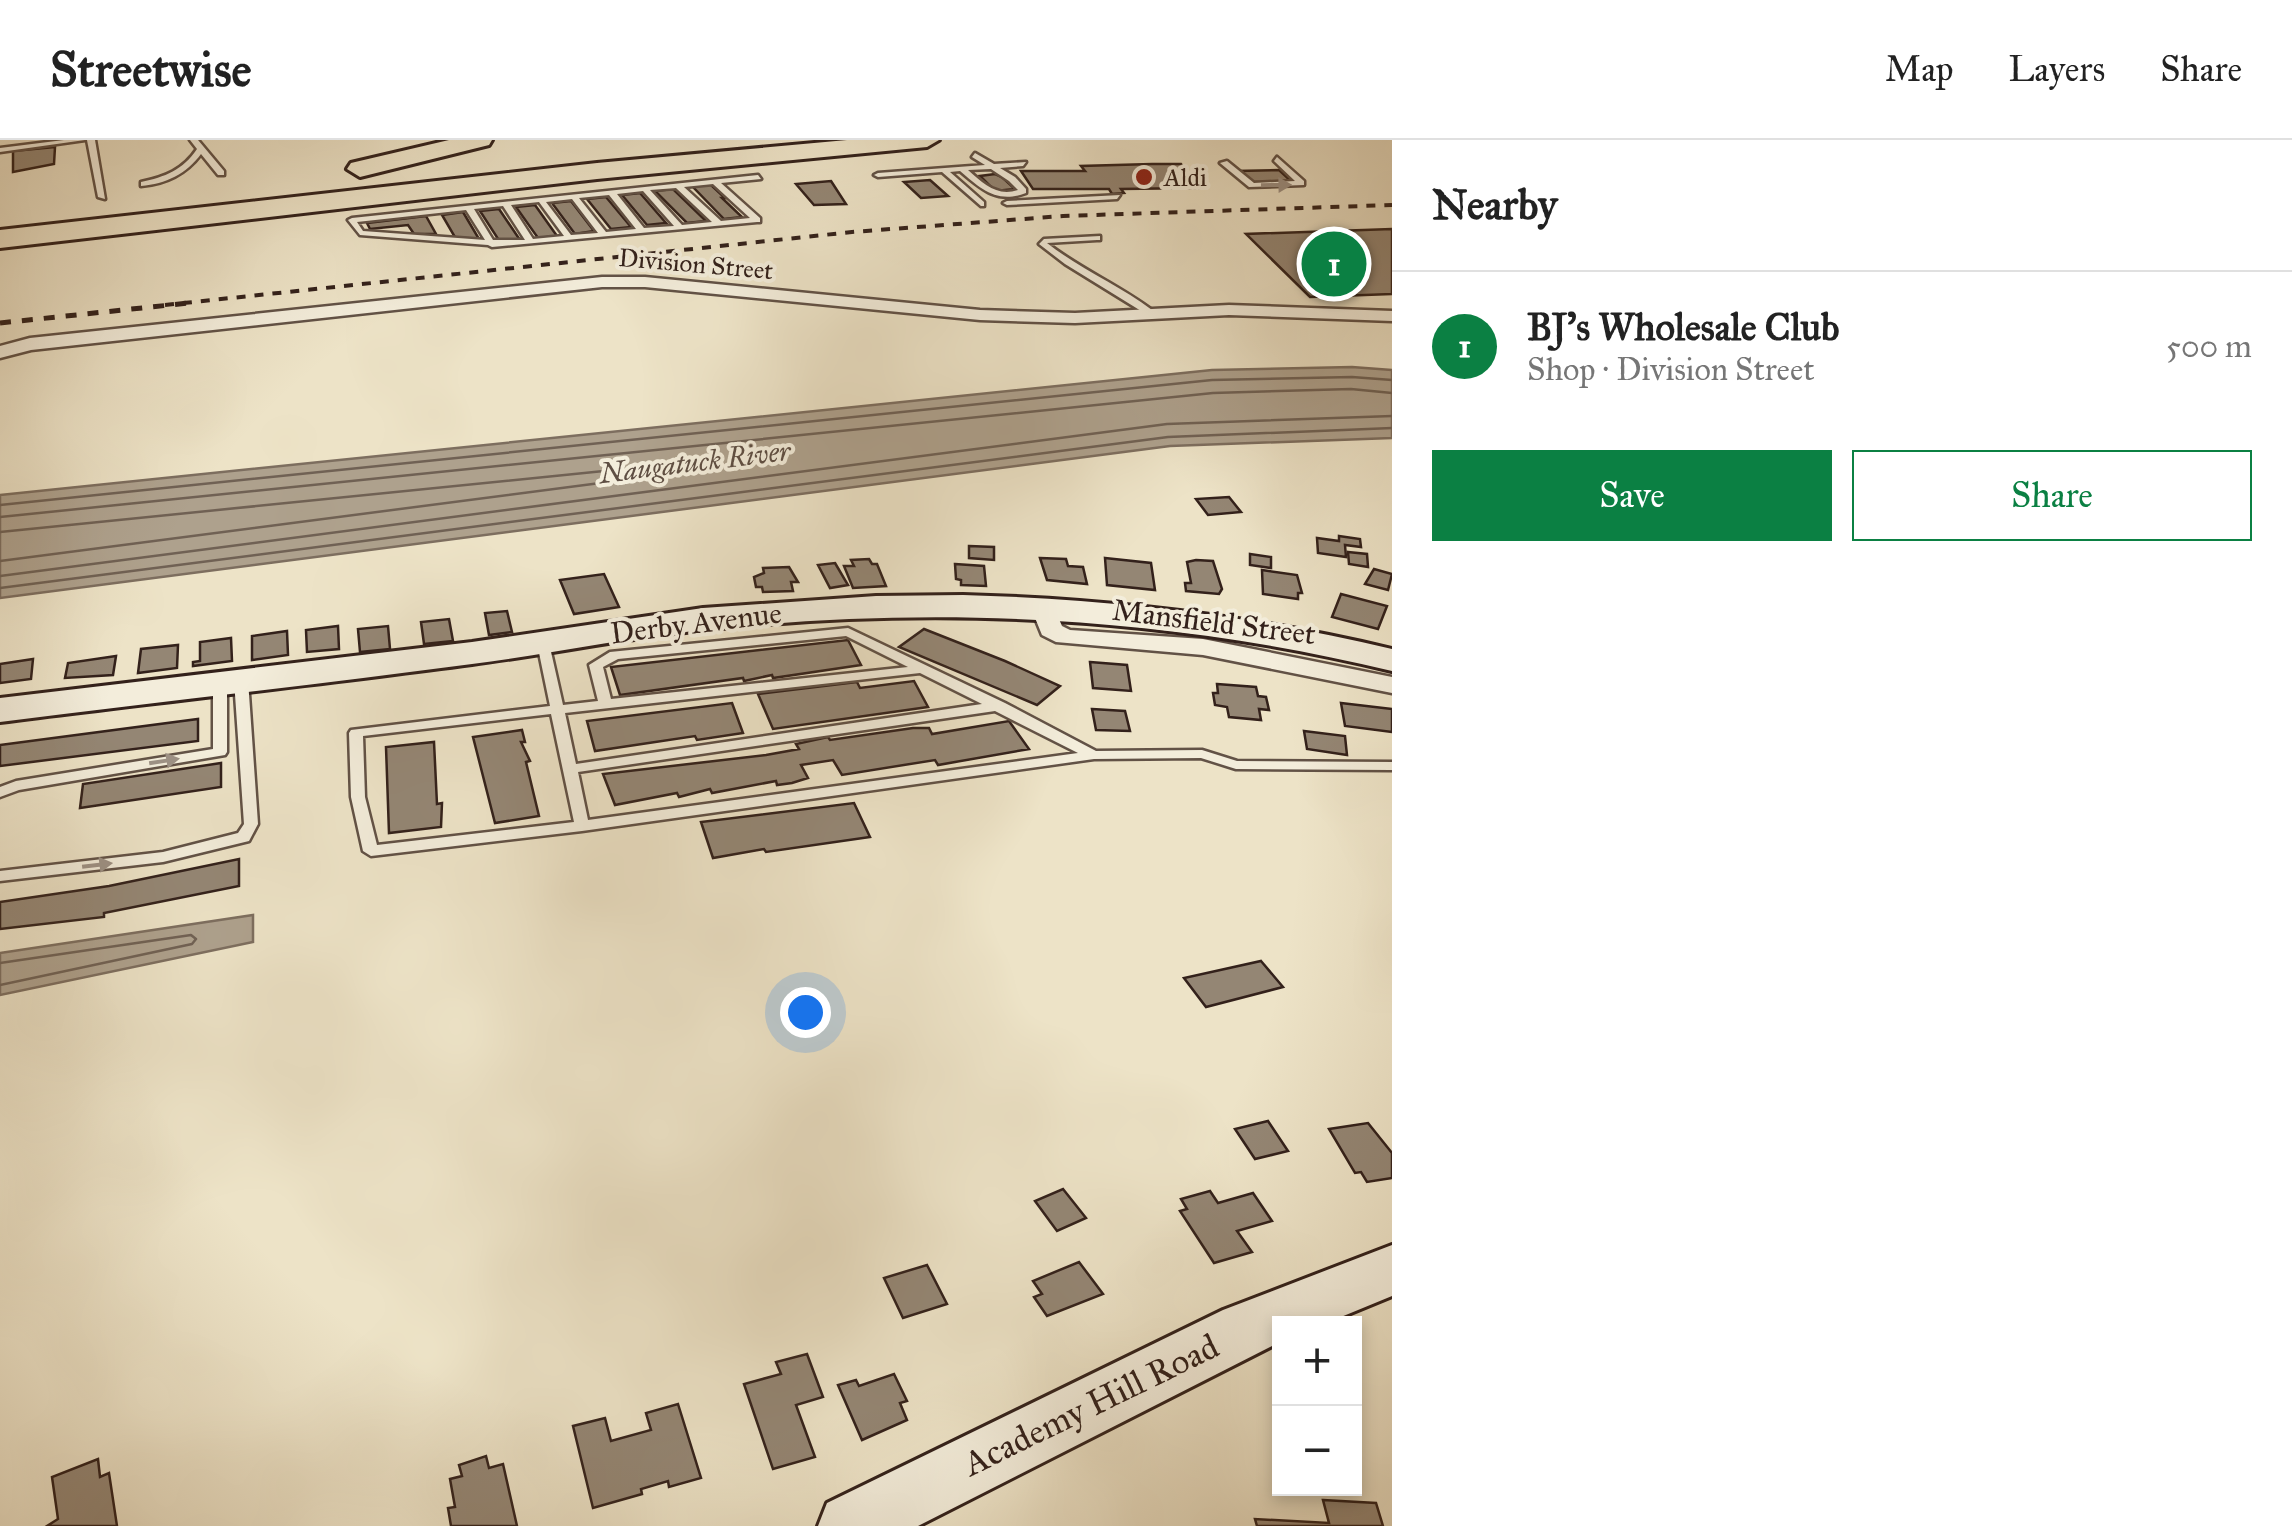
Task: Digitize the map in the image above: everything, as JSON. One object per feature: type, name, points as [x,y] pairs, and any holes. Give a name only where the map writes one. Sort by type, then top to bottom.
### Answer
[{"type":"highway","points":[[0,232],[290,184],[480,140]]},
{"type":"highway","points":[[0,232],[56,219],[463,173],[649,140]]},
{"type":"highway","points":[[300,203],[555,166],[684,140]]},
{"type":"highway","points":[[114,214],[188,216],[927,140]]},
{"type":"main road","name":"Derby Avenue","points":[[0,710],[543,643],[676,622],[807,611],[940,606],[1042,608],[1262,628],[1392,660]]},
{"type":"main road","name":"Academy Hill Road","points":[[850,1526],[1244,1329],[1392,1270]]},
{"type":"street","name":"Division Street","points":[[0,352],[30,344],[602,282],[645,282],[1045,318],[1262,310],[1392,316]]},
{"type":"street","name":"Mansfield Street","points":[[1042,608],[1044,620],[1065,637],[1203,647],[1392,685]]},
{"type":"lane","points":[[0,150],[81,140]]},
{"type":"lane","points":[[91,140],[114,214]]},
{"type":"lane","points":[[194,140],[221,173]]},
{"type":"lane","points":[[144,184],[180,173],[192,165],[201,148]]},
{"type":"lane","points":[[962,169],[990,193],[1010,196],[1022,192],[976,155]]},
{"type":"lane","points":[[1224,164],[1252,184],[1301,184],[1277,158]]},
{"type":"lane","points":[[878,175],[1023,164]]},
{"type":"lane","points":[[944,170],[981,204]]},
{"type":"lane","points":[[715,181],[757,220],[492,244],[360,233],[352,220],[611,192],[645,189],[715,181],[758,177]]},
{"type":"lane","points":[[678,185],[718,224]]},
{"type":"lane","points":[[645,189],[680,227]]},
{"type":"lane","points":[[611,192],[642,231]]},
{"type":"lane","points":[[574,196],[604,235]]},
{"type":"lane","points":[[996,203],[1118,196]]},
{"type":"lane","points":[[542,200],[569,238]]},
{"type":"lane","points":[[506,204],[530,242]]},
{"type":"lane","points":[[469,208],[492,244]]},
{"type":"lane","points":[[432,212],[449,242]]},
{"type":"lane","points":[[1096,238],[1043,244],[1149,312]]},
{"type":"lane","points":[[605,704],[596,665],[615,655],[848,632],[1094,755]]},
{"type":"lane","points":[[543,643],[582,826]]},
{"type":"lane","points":[[925,669],[356,733],[358,798],[370,852],[1094,755],[1202,754],[1236,765],[1392,766]]},
{"type":"lane","points":[[0,792],[16,786],[220,752],[231,682]]},
{"type":"lane","points":[[0,876],[162,857],[244,838],[251,824],[231,682]]},
{"type":"lane","points":[[570,768],[1000,706]]},
{"type":"water","name":"Naugatuck River","points":[[1212,370],[1392,370],[1392,438],[1170,446],[0,598],[0,495]]},
{"type":"water","points":[[253,915],[253,942],[0,995],[0,953]]},
{"type":"building","points":[[55,147],[54,164],[13,172],[13,151]]},
{"type":"building","points":[[1181,164],[1198,188],[1121,189],[1124,193],[1112,194],[1109,189],[1033,189],[1021,171],[1085,171],[1081,166]]},
{"type":"building","points":[[1279,170],[1292,182],[1248,182],[1237,171]]},
{"type":"building","points":[[995,174],[1015,189],[995,191],[980,176]]},
{"type":"building","points":[[930,180],[948,196],[921,198],[904,182]]},
{"type":"building","points":[[831,181],[846,204],[814,205],[796,184]]},
{"type":"building","points":[[710,184],[742,217],[724,219],[692,186]]},
{"type":"building","points":[[673,189],[706,221],[687,223],[655,191]]},
{"type":"building","points":[[640,193],[666,223],[647,225],[622,195]]},
{"type":"building","points":[[606,197],[631,227],[611,229],[587,199]]},
{"type":"building","points":[[571,201],[594,231],[575,234],[552,203]]},
{"type":"building","points":[[535,205],[557,236],[538,238],[516,207]]},
{"type":"building","points":[[499,209],[520,240],[500,242],[480,211]]},
{"type":"building","points":[[463,212],[479,239],[456,239],[442,215]]},
{"type":"building","points":[[426,216],[436,234],[414,234],[408,225],[370,229],[367,223]]},
{"type":"building","points":[[1392,229],[1392,294],[1310,297],[1246,234]]},
{"type":"building","points":[[1229,497],[1241,512],[1208,515],[1196,499]]},
{"type":"building","points":[[1339,536],[1360,539],[1361,547],[1345,545],[1346,557],[1318,553],[1317,538],[1339,541]]},
{"type":"building","points":[[969,546],[994,547],[994,560],[969,558]]},
{"type":"building","points":[[1348,552],[1367,554],[1368,567],[1349,564]]},
{"type":"building","points":[[1250,554],[1271,557],[1271,568],[1250,565]]},
{"type":"building","points":[[1040,558],[1066,559],[1068,566],[1083,567],[1087,584],[1047,580]]},
{"type":"building","points":[[1105,558],[1151,563],[1155,590],[1107,585]]},
{"type":"building","points":[[869,559],[877,564],[886,586],[853,588],[844,566],[854,566],[851,560]]},
{"type":"building","points":[[1213,561],[1222,589],[1219,594],[1186,591],[1185,583],[1191,583],[1187,562]]},
{"type":"building","points":[[835,563],[848,585],[830,588],[818,565]]},
{"type":"building","points":[[955,564],[984,566],[986,586],[961,585],[961,580],[956,579]]},
{"type":"building","points":[[789,567],[798,582],[791,582],[793,591],[763,592],[762,587],[756,587],[754,577],[764,573],[763,568]]},
{"type":"building","points":[[1374,569],[1392,574],[1388,590],[1365,584]]},
{"type":"building","points":[[1262,570],[1297,575],[1302,593],[1298,593],[1298,599],[1263,594]]},
{"type":"building","points":[[604,574],[619,607],[574,614],[560,580]]},
{"type":"building","points":[[1341,594],[1387,606],[1378,629],[1332,617]]},
{"type":"building","points":[[507,611],[512,632],[489,635],[485,613]]},
{"type":"building","points":[[449,619],[453,641],[424,644],[421,622]]},
{"type":"building","points":[[338,626],[339,649],[307,652],[306,630]]},
{"type":"building","points":[[388,626],[390,649],[360,652],[358,629]]},
{"type":"building","points":[[924,629],[1060,686],[1037,705],[899,647]]},
{"type":"building","points":[[287,631],[288,655],[252,660],[252,636]]},
{"type":"building","points":[[231,638],[232,661],[193,666],[193,662],[200,661],[200,642]]},
{"type":"building","points":[[848,640],[861,665],[773,678],[743,678],[620,695],[611,667]]},
{"type":"building","points":[[178,645],[177,668],[138,673],[141,649]]},
{"type":"building","points":[[116,656],[113,675],[65,678],[68,663]]},
{"type":"building","points":[[33,659],[31,679],[0,683],[0,664]]},
{"type":"building","points":[[1090,662],[1127,665],[1131,691],[1093,688]]},
{"type":"building","points":[[914,681],[928,707],[773,729],[758,694],[857,682],[860,688]]},
{"type":"building","points":[[1217,684],[1256,687],[1258,696],[1266,697],[1269,710],[1259,709],[1261,720],[1229,717],[1227,707],[1215,705],[1213,693],[1218,693]]},
{"type":"building","points":[[732,703],[743,733],[697,740],[695,736],[595,751],[587,721]]},
{"type":"building","points":[[1341,703],[1392,709],[1392,732],[1345,726]]},
{"type":"building","points":[[1092,709],[1125,711],[1130,731],[1096,730]]},
{"type":"building","points":[[198,719],[198,741],[0,766],[0,745]]},
{"type":"building","points":[[1009,721],[1029,749],[938,765],[935,760],[842,775],[833,760],[801,765],[808,778],[792,783],[777,785],[776,781],[712,793],[710,789],[679,797],[677,793],[615,805],[603,774],[766,755],[799,749],[796,744],[828,737],[830,740],[913,728],[929,728],[932,734]]},
{"type":"building","points":[[522,730],[525,742],[521,742],[530,761],[526,762],[539,816],[495,823],[473,737]]},
{"type":"building","points":[[1304,731],[1345,736],[1347,755],[1307,749]]},
{"type":"building","points":[[434,742],[441,827],[389,833],[386,747]]},
{"type":"building","points":[[221,763],[221,787],[80,808],[83,784]]},
{"type":"building","points":[[854,803],[870,837],[766,852],[764,849],[713,858],[701,822]]},
{"type":"building","points":[[239,859],[239,886],[104,913],[104,917],[0,929],[0,902],[109,886]]},
{"type":"building","points":[[1261,961],[1283,987],[1206,1007],[1184,978]]},
{"type":"building","points":[[1268,1121],[1288,1151],[1255,1159],[1235,1129]]},
{"type":"building","points":[[1368,1123],[1392,1153],[1392,1178],[1367,1182],[1361,1172],[1355,1173],[1329,1129]]},
{"type":"building","points":[[1063,1189],[1086,1218],[1057,1231],[1035,1201]]},
{"type":"building","points":[[1210,1191],[1218,1203],[1253,1193],[1272,1221],[1237,1231],[1252,1252],[1214,1263],[1180,1211],[1187,1209],[1181,1199]]},
{"type":"building","points":[[1079,1262],[1103,1294],[1047,1316],[1034,1297],[1042,1294],[1033,1281]]},
{"type":"building","points":[[927,1265],[947,1304],[903,1318],[884,1278]]},
{"type":"building","points":[[807,1354],[823,1397],[796,1405],[815,1457],[773,1469],[744,1384],[781,1374],[776,1362]]},
{"type":"building","points":[[894,1374],[907,1401],[900,1403],[907,1420],[862,1440],[838,1385],[856,1380],[859,1386]]},
{"type":"building","points":[[678,1404],[701,1478],[669,1487],[668,1481],[641,1489],[642,1494],[593,1508],[573,1426],[605,1418],[611,1441],[651,1430],[646,1413]]},
{"type":"building","points":[[486,1456],[489,1468],[503,1464],[517,1526],[451,1526],[448,1508],[455,1507],[450,1479],[462,1476],[459,1465]]},
{"type":"building","points":[[98,1459],[100,1477],[109,1473],[117,1526],[47,1526],[58,1519],[52,1477]]},
{"type":"building","points":[[1323,1500],[1376,1503],[1383,1526],[1257,1526],[1255,1519],[1329,1523]]},
{"type":"railway","points":[[165,305],[852,232],[1063,216],[1392,205]]},
{"type":"railway","points":[[0,323],[189,303]]},
{"type":"place","name":"Aldi","points":[[1144,177]]},
{"type":"place","name":"BJ's Wholesale Club","points":[[1334,264]]}]
